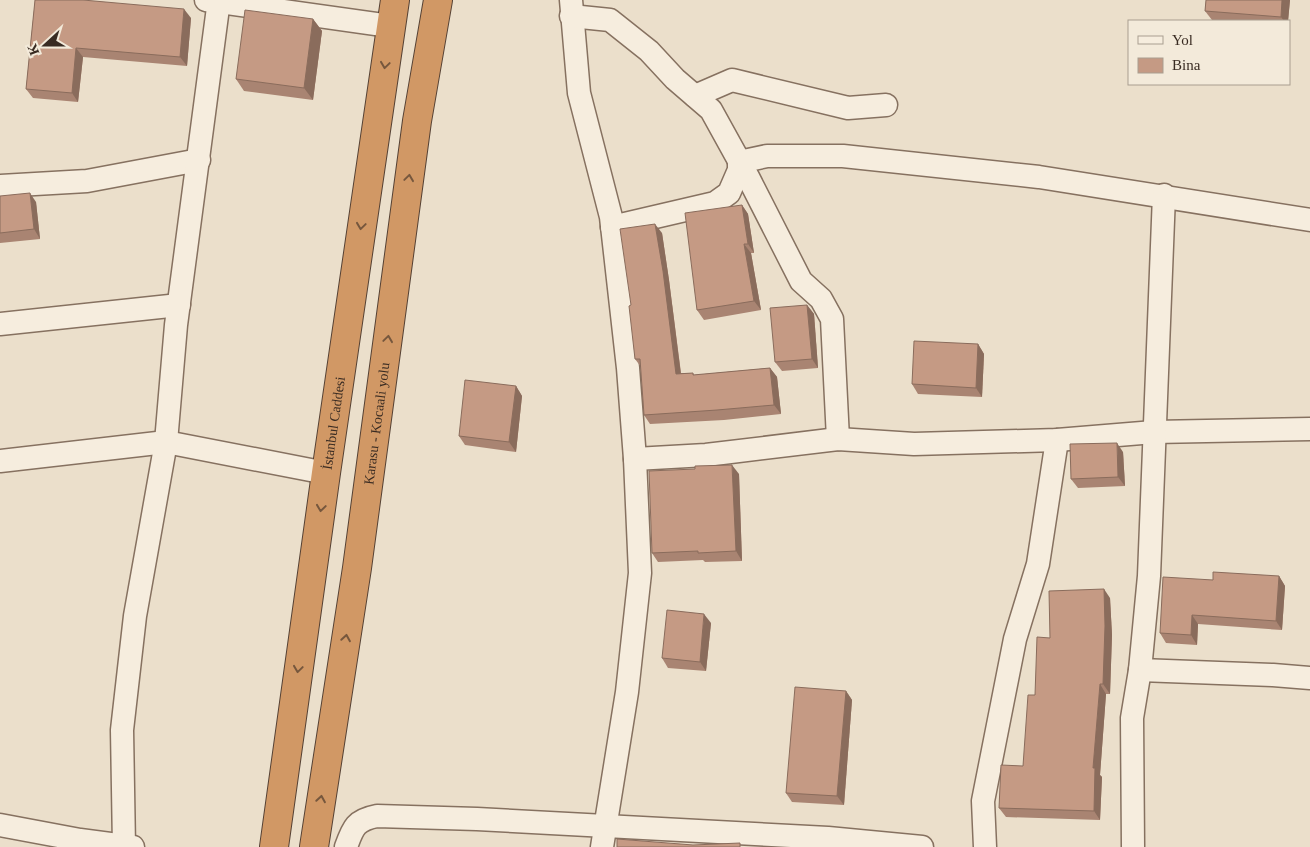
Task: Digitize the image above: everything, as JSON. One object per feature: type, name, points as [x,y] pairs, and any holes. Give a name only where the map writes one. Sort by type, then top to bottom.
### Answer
[{"type":"highway","name":"Karasu - Kocaali yolu","points":[[314,847],[357,568],[417,121],[438,0]]},
{"type":"highway","name":"İstanbul Caddesi","points":[[274,847],[392,13]]},
{"type":"street","points":[[0,825],[127,847],[122,730],[135,616],[166,442],[179,305],[198,160],[214,0],[392,13]]},
{"type":"street","points":[[605,837],[627,692],[640,574],[635,459],[628,368],[611,217],[579,93],[571,8],[610,20],[650,51],[675,79],[710,110],[801,282],[820,299],[832,319],[838,439]]},
{"type":"street","points":[[694,96],[732,80],[848,108],[886,105]]},
{"type":"street","points":[[739,162],[767,156],[842,156],[1040,177],[1164,195],[1310,220]]},
{"type":"street","points":[[0,186],[88,181],[198,160]]},
{"type":"street","points":[[612,227],[714,203],[730,192],[739,170],[739,162]]},
{"type":"street","points":[[1133,847],[1132,718],[1140,670],[1149,576],[1164,195]]},
{"type":"street","points":[[0,324],[179,305]]},
{"type":"street","points":[[635,459],[706,454],[838,439],[914,444],[1058,440],[1154,432],[1310,428]]},
{"type":"street","points":[[985,847],[983,801],[1015,639],[1038,564],[1058,440]]},
{"type":"street","points":[[0,461],[166,442],[326,472]]},
{"type":"street","points":[[1140,670],[1310,678]]},
{"type":"street","points":[[346,847],[351,831],[362,819],[377,816],[477,819],[605,837],[828,842],[922,847]]},
{"type":"building","points":[[35,0],[83,0],[184,9],[180,57],[76,48],[72,93],[26,89]]},
{"type":"building","points":[[1206,0],[1282,0],[1281,17],[1205,11]]},
{"type":"building","points":[[245,10],[313,19],[304,88],[236,79]]},
{"type":"building","points":[[30,193],[34,229],[0,233],[0,196]]},
{"type":"building","points":[[742,205],[748,244],[744,244],[754,301],[697,310],[685,213]]},
{"type":"building","points":[[655,224],[676,374],[693,373],[693,375],[770,368],[774,405],[644,415],[640,359],[635,359],[629,306],[631,305],[620,229]]},
{"type":"building","points":[[807,305],[812,359],[775,362],[770,308]]},
{"type":"building","points":[[914,341],[978,344],[976,388],[912,384]]},
{"type":"building","points":[[465,380],[516,386],[509,442],[459,436]]},
{"type":"building","points":[[1117,443],[1118,477],[1071,479],[1070,444]]},
{"type":"building","points":[[732,465],[736,551],[652,553],[649,471],[695,469],[695,466]]},
{"type":"building","points":[[1213,572],[1279,576],[1276,621],[1192,615],[1191,635],[1160,633],[1163,577],[1213,580]]},
{"type":"building","points":[[1104,589],[1103,684],[1100,684],[1093,768],[1095,768],[1094,811],[999,808],[1001,765],[1023,766],[1028,695],[1035,695],[1037,637],[1050,638],[1049,591]]},
{"type":"building","points":[[667,610],[704,614],[700,662],[662,658]]},
{"type":"building","points":[[795,687],[846,691],[837,796],[786,793]]},
{"type":"building","points":[[617,839],[693,845],[740,843],[740,847],[617,847]]}]
